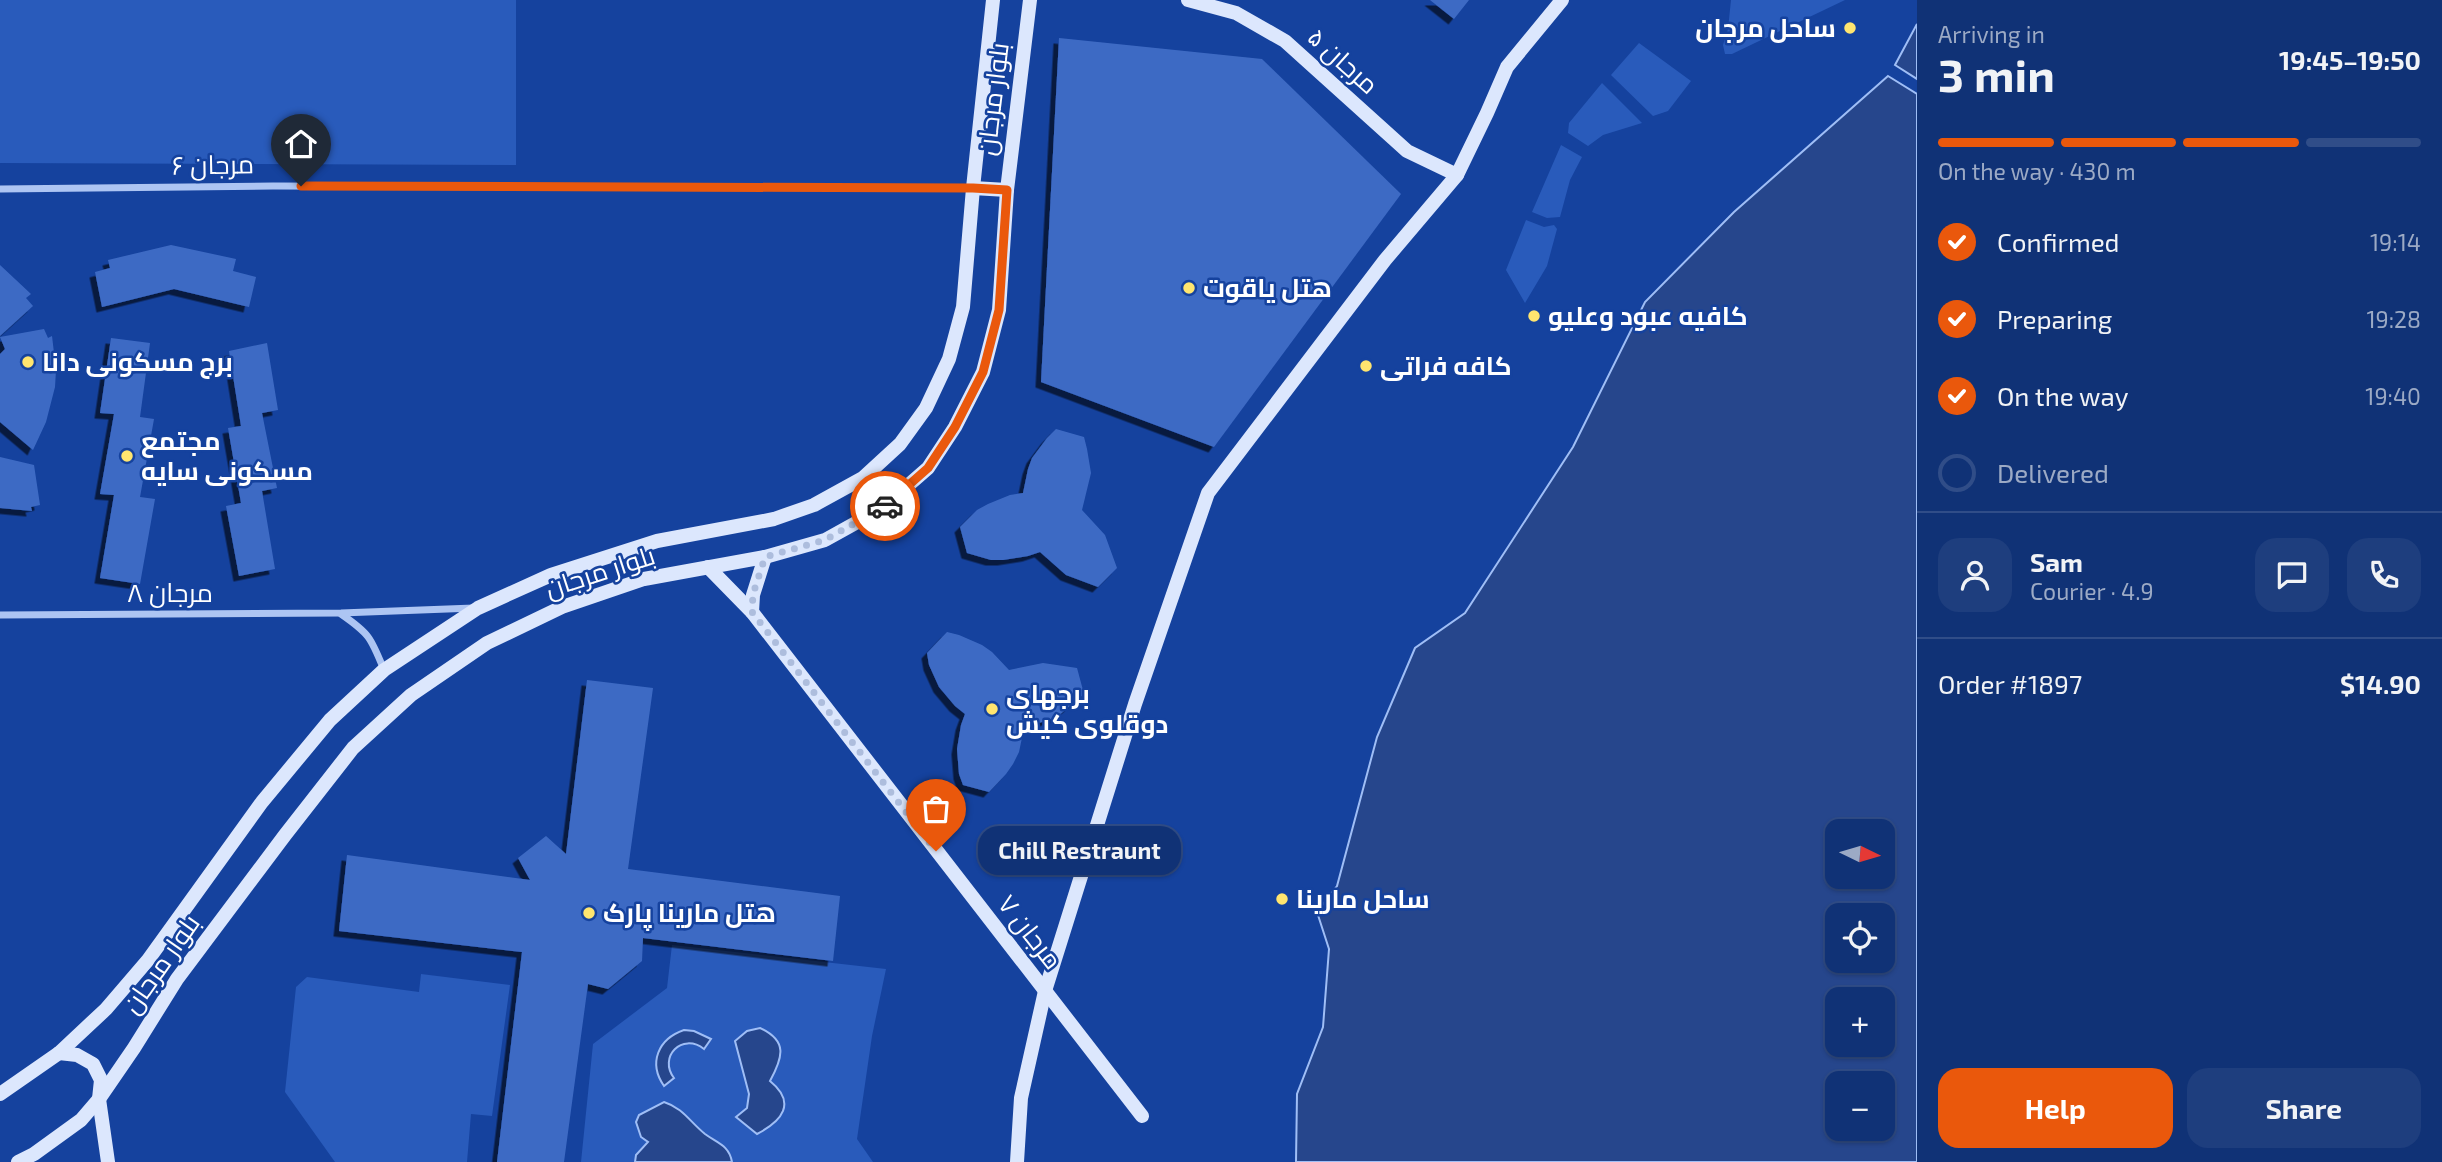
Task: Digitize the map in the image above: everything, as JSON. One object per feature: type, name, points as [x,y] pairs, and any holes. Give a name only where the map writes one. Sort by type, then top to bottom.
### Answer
[{"type":"main road","name":"بلوار مرجان","points":[[0,1094],[59,1053],[106,1009],[148,960],[262,802],[330,720],[384,670],[478,608],[551,575],[657,541],[775,519],[814,505],[863,478],[900,444],[926,408],[949,359],[963,307],[993,0]]},
{"type":"main road","name":"بلوار مرجان","points":[[18,1162],[34,1154],[81,1120],[99,1098],[177,979],[285,835],[353,748],[411,695],[487,643],[562,607],[644,579],[765,557],[825,540],[881,509],[928,468],[955,427],[983,372],[999,310],[1007,190],[1030,0]]},
{"type":"main road","name":"مرجان ۵","points":[[1188,0],[1236,13],[1285,41],[1407,151],[1457,175]]},
{"type":"main road","points":[[1017,1162],[1021,1098],[1045,991],[1135,704],[1208,492],[1385,260],[1457,175],[1507,67],[1562,0]]},
{"type":"main road","points":[[973,188],[1007,190]]},
{"type":"main road","points":[[752,612],[753,594],[765,557]]},
{"type":"main road","name":"مرجان ۷","points":[[708,567],[752,612],[1142,1116]]},
{"type":"main road","points":[[59,1053],[77,1055],[93,1064],[101,1080],[99,1098],[108,1162]]},
{"type":"street","name":"مرجان ۶","points":[[0,189],[273,186],[973,188]]},
{"type":"street","name":"مرجان ۸","points":[[0,615],[341,613],[478,608]]},
{"type":"street","points":[[341,613],[364,630],[374,644],[384,670]]},
{"type":"shaded area","points":[[0,0],[516,0],[516,165],[0,163]]},
{"type":"shaded area","points":[[1731,0],[1845,0],[1732,54],[1725,54],[1723,45],[1728,29]]},
{"type":"shaded area","points":[[1917,24],[1917,79],[1895,65]]},
{"type":"shaded area","points":[[1639,43],[1691,81],[1668,111],[1653,116],[1611,75]]},
{"type":"shaded area","points":[[1888,76],[1917,94],[1917,1162],[1296,1162],[1297,1094],[1323,1027],[1329,949],[1317,912],[1337,886],[1377,737],[1415,648],[1465,613],[1573,447],[1645,302],[1734,212]]},
{"type":"shaded area","points":[[1602,83],[1642,123],[1603,135],[1588,146],[1568,133],[1569,123]]},
{"type":"shaded area","points":[[1561,145],[1582,157],[1570,180],[1560,217],[1547,218],[1532,212]]},
{"type":"shaded area","points":[[1526,220],[1544,227],[1554,225],[1557,229],[1547,266],[1525,303],[1506,270]]},
{"type":"shaded area","points":[[672,945],[886,969],[872,1036],[857,1139],[873,1162],[581,1162],[593,1044],[667,988]]},
{"type":"shaded area","points":[[421,974],[510,985],[492,1116],[471,1114],[467,1162],[335,1162],[285,1092],[296,987],[307,977],[419,992]]},
{"type":"shaded area","points":[[760,1028],[779,1044],[780,1057],[770,1081],[783,1097],[784,1104],[779,1117],[757,1134],[736,1117],[747,1108],[749,1094],[735,1041],[747,1031]]},
{"type":"shaded area","points":[[684,1030],[694,1031],[711,1039],[704,1049],[688,1043],[675,1049],[669,1062],[674,1078],[664,1086],[657,1069],[658,1053],[668,1039]]},
{"type":"shaded area","points":[[664,1102],[722,1145],[732,1162],[635,1162],[636,1155],[648,1142],[641,1137],[636,1122],[639,1115]]},
{"type":"building","points":[[1430,0],[1469,0],[1454,19]]},
{"type":"building","name":"هتل یاقوت","points":[[1059,38],[1262,59],[1401,194],[1214,447],[1041,382]]},
{"type":"building","points":[[171,245],[236,259],[233,271],[256,277],[249,307],[174,289],[102,307],[95,272],[110,268],[108,260]]},
{"type":"building","points":[[0,265],[31,294],[26,298],[33,306],[0,336]]},
{"type":"building","name":"برج مسکونی دانا","points":[[44,329],[48,338],[52,336],[55,387],[46,422],[33,450],[0,422],[0,354],[5,349],[0,337]]},
{"type":"building","name":"مجتمع مسکونی سایه","points":[[111,338],[150,343],[140,417],[154,419],[140,497],[155,499],[140,584],[100,578],[114,495],[100,494],[114,414],[100,413]]},
{"type":"building","name":"مجتمع مسکونی سایه","points":[[267,343],[278,410],[262,413],[277,488],[262,491],[275,569],[239,576],[226,506],[241,503],[228,428],[241,426],[229,351]]},
{"type":"building","points":[[1056,429],[1084,437],[1091,473],[1082,510],[1105,535],[1117,568],[1098,587],[1066,575],[1040,552],[1003,560],[991,560],[967,553],[960,527],[977,510],[988,504],[1023,493],[1032,458]]},
{"type":"building","points":[[0,457],[34,465],[40,505],[31,507],[32,511],[0,508]]},
{"type":"building","name":"برجهای دوقلوی کیش","points":[[947,632],[982,645],[1009,670],[1043,663],[1077,668],[1084,694],[1057,717],[1024,728],[1019,752],[1013,764],[989,792],[963,785],[959,774],[957,749],[965,714],[939,687],[929,665],[927,653]]},
{"type":"building","name":"هتل مارینا پارک","points":[[587,680],[653,688],[628,869],[840,896],[833,961],[643,938],[642,961],[608,989],[588,984],[564,1162],[497,1162],[522,952],[339,931],[347,855],[530,880],[518,858],[546,836],[566,854]]},
{"type":"way so far","points":[[885,506],[825,540],[765,557],[753,594],[752,612],[936,851]]},
{"type":"place","name":"ساحل مرجان","points":[[1850,28]]},
{"type":"place","name":"هتل یاقوت","points":[[1189,288]]},
{"type":"place","name":"کافیه عبود وعلیو","points":[[1534,316]]},
{"type":"place","name":"برج مسکونی دانا","points":[[28,362]]},
{"type":"place","name":"کافه فراتی","points":[[1366,366]]},
{"type":"place","name":"مجتمع مسکونی سایه","points":[[127,456]]},
{"type":"place","name":"برجهای دوقلوی کیش","points":[[992,709]]},
{"type":"place","name":"Chill Restraunt","points":[[936,851]]},
{"type":"place","name":"ساحل مارینا","points":[[1282,899]]},
{"type":"place","name":"هتل مارینا پارک","points":[[589,913]]},
{"type":"route","points":[[301,186],[1007,190],[999,310],[983,372],[955,427],[928,468],[885,506]]}]
